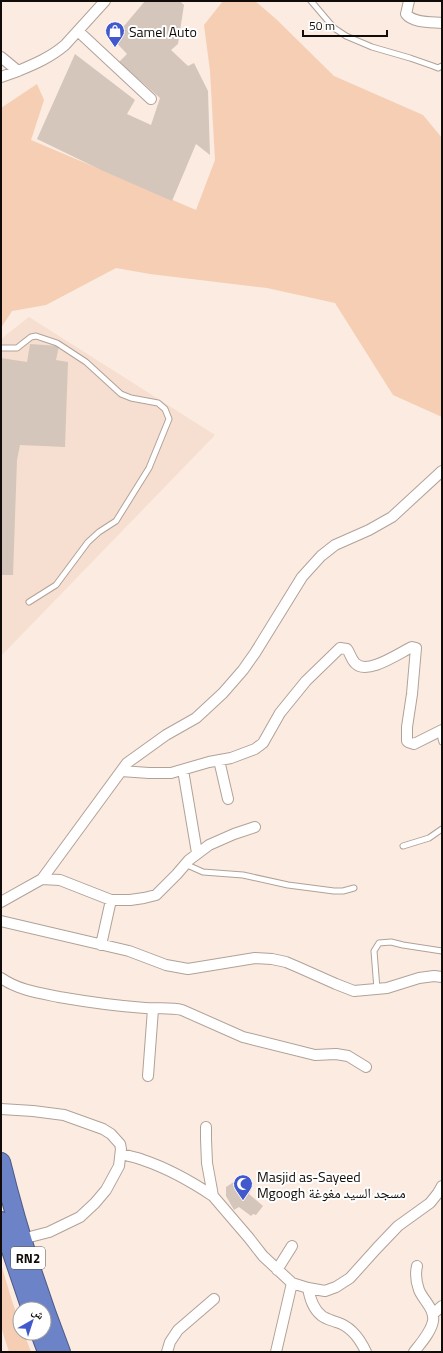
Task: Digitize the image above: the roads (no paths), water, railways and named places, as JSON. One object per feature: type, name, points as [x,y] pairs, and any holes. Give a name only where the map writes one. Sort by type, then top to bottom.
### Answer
[{"type":"highway","name":"RN2","points":[[1,1162],[35,1282],[61,1352]]},
{"type":"highway","name":"RN2","points":[[1,1220],[28,1301]]},
{"type":"highway","points":[[43,1341],[47,1352]]},
{"type":"street","points":[[1,77],[18,72],[58,52],[105,1]]},
{"type":"street","points":[[410,1],[406,14],[409,18],[442,23]]},
{"type":"street","points":[[78,31],[150,99]]},
{"type":"street","points":[[1,57],[18,72]]},
{"type":"street","points":[[1,902],[42,879],[127,763],[149,746],[196,718],[223,693],[243,670],[302,577],[321,556],[335,545],[369,530],[392,516],[442,470]]},
{"type":"street","points":[[121,771],[171,773],[231,758],[255,749],[263,743],[280,713],[306,681],[340,648],[347,649],[354,662],[361,667],[372,667],[412,647],[416,648],[412,694],[407,727],[407,741],[414,744],[441,730]]},
{"type":"street","points":[[219,760],[228,799]]},
{"type":"street","points":[[183,770],[197,853]]},
{"type":"street","points":[[42,879],[60,880],[111,900],[144,898],[156,895],[197,853],[217,841],[255,827]]},
{"type":"street","points":[[101,945],[111,900]]},
{"type":"street","points":[[1,921],[129,951],[166,965],[188,969],[255,958],[272,959],[286,962],[354,991],[387,988],[419,978],[434,976],[442,977]]},
{"type":"street","points":[[1,978],[13,985],[32,992],[100,1004],[153,1009],[174,1008],[182,1010],[243,1037],[316,1055],[336,1054],[348,1056],[366,1067]]},
{"type":"street","points":[[148,1076],[153,1009]]},
{"type":"street","points":[[1,1110],[33,1111],[64,1115],[104,1129],[117,1139],[120,1144],[121,1154],[119,1166],[106,1190],[96,1203],[80,1217],[49,1232],[22,1240]]},
{"type":"street","points":[[206,1127],[207,1163],[213,1196]]},
{"type":"street","points":[[121,1154],[143,1160],[162,1168],[192,1183],[213,1196],[263,1256],[292,1283],[324,1291],[336,1287],[350,1278],[398,1226],[430,1203],[442,1186]]},
{"type":"street","points":[[277,1270],[292,1246]]},
{"type":"street","points":[[414,1352],[432,1326],[439,1310],[419,1291],[416,1280],[417,1266]]},
{"type":"street","points":[[276,1352],[292,1283]]},
{"type":"street","points":[[308,1288],[311,1302],[318,1312],[350,1330],[357,1336],[366,1352]]},
{"type":"street","points":[[167,1352],[170,1342],[178,1330],[214,1298]]},
{"type":"lane","points":[[311,1],[334,28],[346,36],[372,47],[438,68],[442,66]]},
{"type":"lane","points":[[1,348],[17,348],[31,337],[36,336],[58,343],[86,362],[121,394],[131,398],[158,403],[165,409],[169,419],[148,468],[116,521],[94,536],[56,585],[29,602]]},
{"type":"lane","points":[[441,730],[442,742]]},
{"type":"lane","points":[[403,846],[429,838],[442,829]]},
{"type":"lane","points":[[185,864],[203,872],[244,875],[288,885],[334,891],[343,891],[354,888]]},
{"type":"lane","points":[[376,989],[374,951],[379,943],[391,942],[442,951]]},
{"type":"place","name":"Samel Auto","points":[[115,48]]},
{"type":"place","name":"Masjid as-Sayeed Mgoogh مسجد السيد مغوغة","points":[[243,1201]]}]
